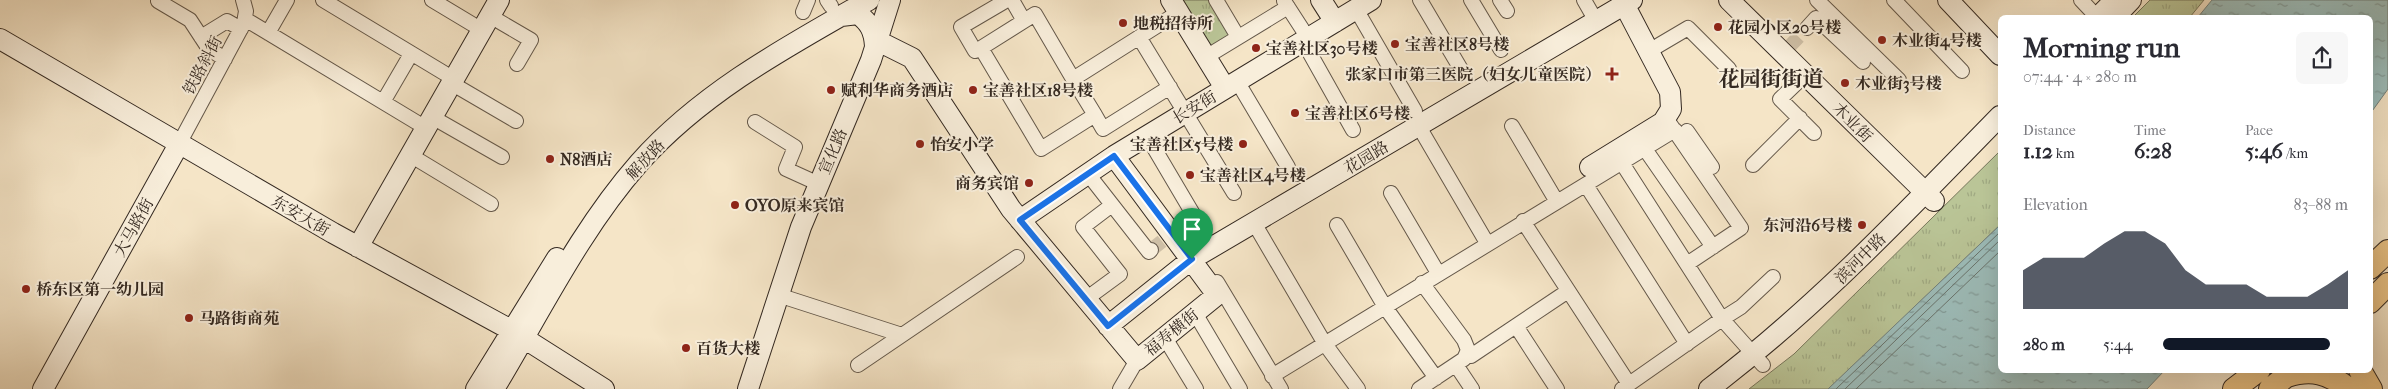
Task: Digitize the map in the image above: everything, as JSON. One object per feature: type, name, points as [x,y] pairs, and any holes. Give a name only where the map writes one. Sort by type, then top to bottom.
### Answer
[{"type":"main road","points":[[2373,265],[2388,251]]},
{"type":"main road","points":[[2373,299],[2388,284]]},
{"type":"main road","points":[[2234,389],[2255,373]]},
{"type":"main road","points":[[2284,378],[2297,373]]},
{"type":"main road","points":[[2323,373],[2350,389]]},
{"type":"main road","points":[[2341,373],[2350,389]]},
{"type":"main road","points":[[2362,373],[2371,389]]},
{"type":"street","points":[[243,0],[243,24]]},
{"type":"street","points":[[268,33],[287,0]]},
{"type":"street","points":[[323,0],[412,54],[516,121]]},
{"type":"street","points":[[432,0],[490,15],[531,40],[517,64]]},
{"type":"street","name":"解放路","points":[[476,389],[518,334],[591,225],[639,163],[674,129],[835,5],[869,0]]},
{"type":"street","name":"宣化路","points":[[881,46],[890,0]]},
{"type":"street","name":"宣化路","points":[[748,389],[784,297],[817,198],[901,0]]},
{"type":"street","points":[[1007,0],[961,27],[975,51],[1035,14],[1103,129],[1170,87]]},
{"type":"street","points":[[1012,0],[1024,21]]},
{"type":"street","points":[[1216,0],[1238,37]]},
{"type":"street","points":[[1321,0],[1335,22]]},
{"type":"street","points":[[1420,0],[1462,71]]},
{"type":"street","points":[[1471,0],[1501,50]]},
{"type":"street","points":[[1584,0],[1596,21]]},
{"type":"street","name":"木业街","points":[[1729,0],[1786,50],[1805,75],[1929,197]]},
{"type":"street","points":[[1894,0],[1962,71]]},
{"type":"street","points":[[1948,0],[1998,54]]},
{"type":"street","points":[[1966,0],[1998,34]]},
{"type":"street","points":[[2081,0],[2096,15]]},
{"type":"street","points":[[2100,15],[2115,0]]},
{"type":"street","points":[[2117,15],[2131,0]]},
{"type":"street","points":[[158,1],[190,20],[209,49],[225,59]]},
{"type":"street","points":[[1628,2],[1649,52],[1670,92],[1671,119],[1742,228],[1687,264]]},
{"type":"street","name":"花园路","points":[[1108,326],[1192,259],[1254,223],[1416,118],[1628,2]]},
{"type":"street","points":[[1206,57],[1286,4],[1353,130]]},
{"type":"street","points":[[835,5],[858,14],[864,19],[871,26],[881,46]]},
{"type":"street","points":[[1364,5],[1416,118],[1487,243]]},
{"type":"street","name":"长安街","points":[[1020,220],[1114,156],[1364,5]]},
{"type":"street","points":[[1073,78],[1139,36],[1175,6],[1206,57],[1231,84],[1288,166]]},
{"type":"street","points":[[1816,14],[1863,62]]},
{"type":"street","points":[[1816,14],[1899,80]]},
{"type":"street","points":[[358,247],[490,15]]},
{"type":"street","points":[[201,37],[228,21],[268,33],[383,102],[502,157]]},
{"type":"street","name":"铁路斜街","points":[[179,144],[243,24]]},
{"type":"street","points":[[1649,52],[1688,28],[1729,68]]},
{"type":"street","points":[[1139,36],[1234,193]]},
{"type":"street","name":"东安大街","points":[[0,39],[358,247],[518,334],[604,389]]},
{"type":"street","name":"福寿横街","points":[[881,46],[912,58],[1011,209],[1137,360],[1195,314],[1217,288]]},
{"type":"street","points":[[980,48],[1041,149],[1095,115]]},
{"type":"street","points":[[383,102],[412,54]]},
{"type":"street","points":[[1805,75],[1780,99],[1814,133]]},
{"type":"street","points":[[1753,165],[1800,118]]},
{"type":"street","name":"滨河中路","points":[[1929,197],[1998,118]]},
{"type":"street","points":[[1588,176],[1622,163],[1645,148],[1671,119]]},
{"type":"street","points":[[1671,119],[1712,167]]},
{"type":"street","points":[[1272,376],[1523,221],[1557,202],[1588,176],[1671,119]]},
{"type":"street","points":[[755,122],[795,147],[786,169],[817,198]]},
{"type":"street","points":[[1512,126],[1557,202]]},
{"type":"street","points":[[1147,136],[1196,218]]},
{"type":"street","name":"滨河中路","points":[[1729,389],[1811,306],[1929,197],[1998,138]]},
{"type":"street","name":"大马路街","points":[[43,389],[179,144]]},
{"type":"street","points":[[1645,148],[1713,247]]},
{"type":"street","points":[[410,155],[491,204]]},
{"type":"street","points":[[1114,156],[1171,234],[1217,288],[1280,389]]},
{"type":"street","points":[[1622,163],[1722,319],[1759,360]]},
{"type":"street","points":[[1088,174],[1149,252],[1150,250]]},
{"type":"street","points":[[1588,176],[1687,344]]},
{"type":"street","points":[[1391,193],[1438,273]]},
{"type":"street","points":[[1086,300],[1120,274],[1083,227],[1112,205]]},
{"type":"street","points":[[1523,221],[1626,387],[1741,307],[1773,277]]},
{"type":"street","points":[[1254,223],[1326,344],[1358,389]]},
{"type":"street","points":[[1337,225],[1385,307],[1436,378]]},
{"type":"street","points":[[858,365],[1017,257]]},
{"type":"street","points":[[1422,283],[1468,345],[1461,360],[1472,389]]},
{"type":"street","points":[[1419,389],[1568,291]]},
{"type":"street","points":[[784,297],[902,335]]},
{"type":"street","name":"宣化路","points":[[760,389],[784,297]]},
{"type":"street","points":[[1195,314],[1240,389]]},
{"type":"street","points":[[1516,326],[1557,389]]},
{"type":"street","name":"解放路","points":[[494,389],[518,334]]},
{"type":"street","points":[[1165,338],[1196,389]]},
{"type":"street","points":[[1120,389],[1137,360]]},
{"type":"street","name":"滨河中路","points":[[1709,389],[1759,360]]},
{"type":"green space","points":[[1175,0],[1213,0],[1234,36],[1207,52]]},
{"type":"green space","points":[[2150,0],[2204,0],[2192,15],[2135,15]]},
{"type":"green space","points":[[1998,153],[1998,227],[1833,385],[1828,389],[1749,389],[1794,354]]},
{"type":"water","points":[[2212,0],[2388,0],[2388,89],[2373,110],[2373,15],[2200,15]]},
{"type":"water","points":[[1998,227],[1998,373],[2162,373],[2147,389],[1828,389]]},
{"type":"tunnel","points":[[1789,47],[1807,28]]},
{"type":"tunnel","points":[[1151,250],[1170,235]]},
{"type":"place","name":"地税招待所","points":[[1123,23]]},
{"type":"place","name":"花园小区20号楼","points":[[1718,27]]},
{"type":"place","name":"木业街4号楼","points":[[1882,40]]},
{"type":"place","name":"宝善社区8号楼","points":[[1395,44]]},
{"type":"place","name":"宝善社区30号楼","points":[[1256,48]]},
{"type":"place","name":"张家口市第三医院（妇女儿童医院）","points":[[1612,74]]},
{"type":"place","name":"木业街3号楼","points":[[1845,83]]},
{"type":"place","name":"赋利华商务酒店","points":[[831,90]]},
{"type":"place","name":"宝善社区18号楼","points":[[973,90]]},
{"type":"place","name":"宝善社区6号楼","points":[[1295,113]]},
{"type":"place","name":"怡安小学","points":[[920,144]]},
{"type":"place","name":"宝善社区5号楼","points":[[1243,144]]},
{"type":"place","name":"N8酒店","points":[[550,159]]},
{"type":"place","name":"宝善社区4号楼","points":[[1190,175]]},
{"type":"place","name":"商务宾馆","points":[[1029,183]]},
{"type":"place","name":"OYO原来宾馆","points":[[735,205]]},
{"type":"place","name":"东河沿6号楼","points":[[1862,225]]},
{"type":"place","name":"桥东区第一幼儿园","points":[[26,289]]},
{"type":"place","name":"马路街商苑","points":[[189,318]]},
{"type":"place","name":"百货大楼","points":[[686,348]]},
{"type":"district","name":"花园街街道","points":[[1771,79]]},
{"type":"route","points":[[1114,156],[1192,259],[1108,326],[1020,220],[1114,156]]}]
